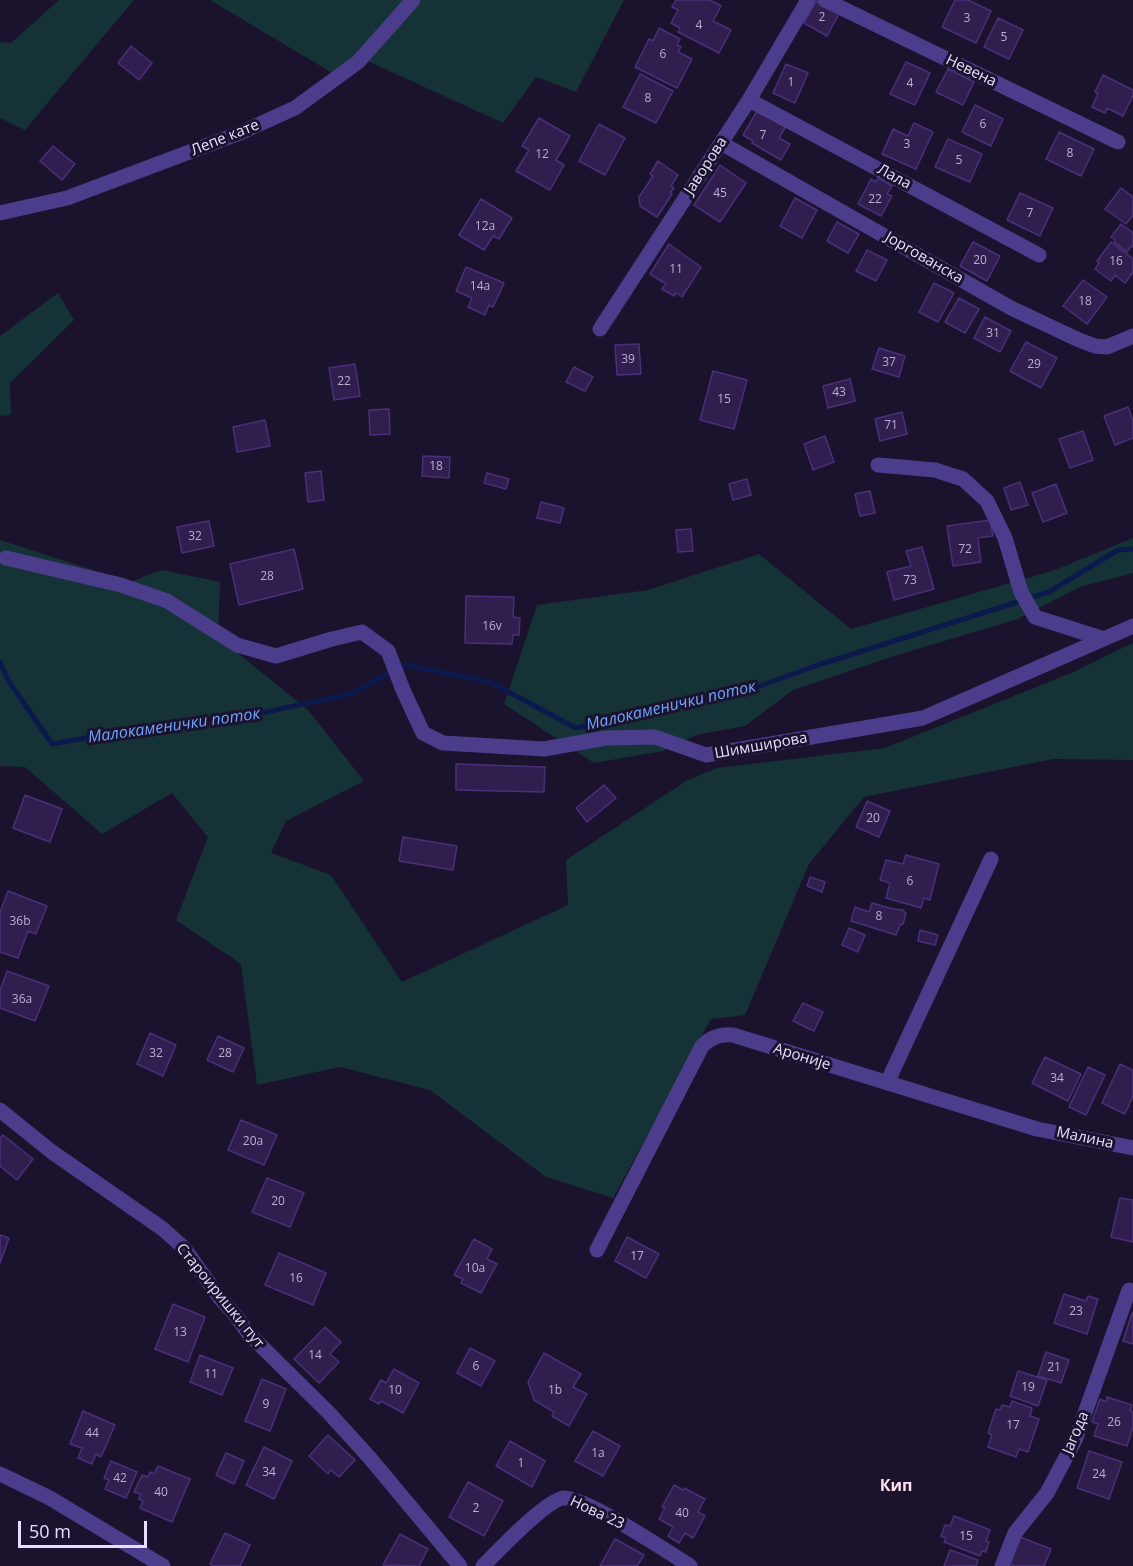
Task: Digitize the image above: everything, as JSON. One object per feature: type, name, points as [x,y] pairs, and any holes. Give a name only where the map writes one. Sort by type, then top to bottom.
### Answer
[{"type":"street","name":"Лепе кате","points":[[0,213],[67,198],[240,133],[296,108],[358,62],[413,0]]},
{"type":"street","name":"Јаворова","points":[[600,329],[749,100],[808,0]]},
{"type":"street","name":"Невена","points":[[825,0],[1118,142]]},
{"type":"street","name":"Лала","points":[[749,100],[1040,255]]},
{"type":"street","name":"Јоргованска","points":[[721,143],[1011,308],[1078,340],[1095,346],[1107,347],[1133,336]]},
{"type":"street","points":[[878,465],[935,470],[963,479],[987,501],[1005,538],[1021,592],[1035,617],[1104,639]]},
{"type":"street","name":"Шимширова","points":[[6,558],[130,588],[167,601],[237,645],[276,656],[362,632],[388,651],[423,733],[443,743],[544,749],[606,738],[655,737],[706,755],[923,718],[1133,626]]},
{"type":"street","points":[[887,1083],[991,859]]},
{"type":"street","name":"Ароније","points":[[597,1250],[702,1046],[721,1035],[733,1035],[1037,1129]]},
{"type":"street","name":"Староиришки пут","points":[[0,1110],[52,1152],[163,1229],[184,1248],[249,1334],[329,1413],[460,1566]]},
{"type":"street","name":"Малина","points":[[1037,1129],[1133,1148]]},
{"type":"street","name":"Јагода","points":[[1002,1566],[1015,1533],[1047,1492],[1076,1438],[1129,1290]]},
{"type":"street","points":[[0,1474],[48,1497],[163,1566]]},
{"type":"street","name":"Нова 23","points":[[483,1566],[547,1506],[563,1497],[605,1514],[690,1566]]},
{"type":"green space","points":[[59,0],[134,0],[25,130],[0,118],[0,42],[11,43]]},
{"type":"green space","points":[[210,0],[624,0],[576,92],[536,77],[503,123],[361,58],[334,74]]},
{"type":"green space","points":[[58,293],[74,320],[10,383],[11,415],[0,416],[0,336]]},
{"type":"green space","points":[[1133,538],[1133,573],[1080,587],[1018,619],[894,656],[793,690],[745,726],[696,735],[663,751],[594,763],[504,704],[537,605],[648,590],[759,554],[851,629],[1055,570]]},
{"type":"green space","points":[[0,540],[130,582],[162,570],[220,582],[218,637],[308,710],[364,781],[286,821],[271,853],[331,875],[402,982],[568,905],[566,860],[686,781],[717,768],[885,748],[1071,673],[1133,643],[1133,760],[1053,759],[864,797],[809,864],[745,1015],[711,1019],[613,1198],[546,1177],[430,1090],[340,1067],[257,1085],[241,964],[176,920],[208,837],[172,793],[102,834],[25,767],[0,766]]},
{"type":"building","points":[[676,0],[710,0],[721,6],[713,21],[731,30],[719,53],[678,32],[680,28],[671,23],[678,10],[672,7]]},
{"type":"building","points":[[955,0],[968,0],[991,11],[976,43],[942,27]]},
{"type":"building","points":[[816,1],[839,14],[827,36],[804,23]]},
{"type":"building","points":[[998,18],[1023,30],[1009,59],[984,47]]},
{"type":"building","points":[[659,28],[680,39],[677,45],[681,47],[678,52],[692,59],[677,88],[635,67],[649,39],[653,41]]},
{"type":"building","points":[[131,46],[152,63],[139,80],[118,63]]},
{"type":"building","points":[[906,62],[930,73],[915,105],[890,94]]},
{"type":"building","points":[[786,64],[808,73],[795,103],[773,93]]},
{"type":"building","points":[[948,69],[974,82],[963,105],[936,92]]},
{"type":"building","points":[[640,74],[673,91],[656,123],[623,107]]},
{"type":"building","points":[[1103,75],[1133,90],[1123,116],[1107,108],[1105,113],[1092,107],[1098,93],[1095,92]]},
{"type":"building","points":[[975,105],[1003,119],[991,146],[962,132]]},
{"type":"building","points":[[757,111],[786,126],[779,138],[790,144],[781,160],[743,135]]},
{"type":"building","points":[[539,118],[570,136],[556,160],[564,165],[550,190],[516,171],[529,150],[522,146]]},
{"type":"building","points":[[914,123],[933,132],[916,169],[882,154],[893,129],[908,136]]},
{"type":"building","points":[[599,124],[625,138],[605,175],[579,161]]},
{"type":"building","points":[[1059,132],[1094,149],[1081,176],[1046,159]]},
{"type":"building","points":[[948,139],[982,154],[970,182],[935,167]]},
{"type":"building","points":[[53,146],[75,164],[62,180],[40,161]]},
{"type":"building","points":[[658,161],[678,175],[671,186],[674,188],[670,193],[672,194],[657,217],[640,206],[639,197],[653,176],[650,174]]},
{"type":"building","points":[[720,165],[746,183],[720,222],[694,205]]},
{"type":"building","points":[[878,178],[892,186],[887,194],[892,196],[881,216],[858,204],[871,179],[876,182]]},
{"type":"building","points":[[1121,188],[1133,197],[1133,215],[1126,224],[1105,209]]},
{"type":"building","points":[[1020,193],[1053,208],[1040,236],[1007,220]]},
{"type":"building","points":[[795,198],[817,210],[802,238],[780,226]]},
{"type":"building","points":[[481,199],[512,218],[499,239],[493,236],[484,250],[459,235]]},
{"type":"building","points":[[837,222],[859,234],[848,253],[827,241]]},
{"type":"building","points":[[1121,224],[1133,233],[1133,247],[1131,246],[1127,252],[1111,237]]},
{"type":"building","points":[[973,242],[1000,256],[987,281],[960,266]]},
{"type":"building","points":[[1111,242],[1133,259],[1133,272],[1125,283],[1115,275],[1111,281],[1095,269],[1099,263],[1097,261]]},
{"type":"building","points":[[669,244],[701,267],[682,297],[676,293],[674,296],[662,289],[666,284],[650,274]]},
{"type":"building","points":[[867,250],[887,260],[876,281],[856,271]]},
{"type":"building","points":[[466,267],[504,283],[493,307],[489,305],[485,315],[468,307],[472,298],[456,291]]},
{"type":"building","points":[[1083,280],[1107,297],[1087,324],[1063,306]]},
{"type":"building","points":[[934,283],[954,293],[938,322],[919,312]]},
{"type":"building","points":[[959,298],[979,309],[965,333],[945,322]]},
{"type":"building","points":[[985,317],[1011,331],[1000,352],[974,338]]},
{"type":"building","points":[[1026,342],[1057,358],[1041,388],[1010,371]]},
{"type":"building","points":[[639,344],[641,374],[617,375],[615,345]]},
{"type":"building","points":[[879,348],[905,356],[899,377],[872,369]]},
{"type":"building","points":[[355,364],[360,396],[334,400],[329,368]]},
{"type":"building","points":[[574,367],[593,377],[585,391],[566,382]]},
{"type":"building","points":[[713,371],[747,380],[734,429],[700,420]]},
{"type":"building","points":[[850,379],[855,401],[828,408],[823,386]]},
{"type":"building","points":[[1128,407],[1133,421],[1133,438],[1115,445],[1104,416]]},
{"type":"building","points":[[389,409],[390,434],[370,435],[369,410]]},
{"type":"building","points":[[902,412],[907,434],[880,441],[875,419]]},
{"type":"building","points":[[265,420],[270,446],[237,452],[233,427]]},
{"type":"building","points":[[1083,431],[1093,460],[1070,468],[1059,439]]},
{"type":"building","points":[[825,436],[834,462],[813,470],[804,444]]},
{"type":"building","points":[[423,456],[450,457],[449,478],[422,476]]},
{"type":"building","points":[[321,471],[324,500],[308,502],[305,473]]},
{"type":"building","points":[[487,473],[509,479],[506,489],[484,483]]},
{"type":"building","points":[[747,479],[751,495],[733,500],[729,484]]},
{"type":"building","points":[[1020,482],[1028,505],[1011,510],[1004,488]]},
{"type":"building","points":[[1056,484],[1067,513],[1043,522],[1032,493]]},
{"type":"building","points":[[870,491],[875,513],[860,516],[855,494]]},
{"type":"building","points":[[541,502],[564,508],[560,523],[537,518]]},
{"type":"building","points":[[990,520],[993,536],[978,538],[981,562],[953,566],[947,526]]},
{"type":"building","points":[[209,521],[214,546],[182,553],[177,527]]},
{"type":"building","points":[[691,529],[693,551],[678,552],[676,530]]},
{"type":"building","points":[[922,547],[934,589],[894,600],[887,572],[911,566],[906,551]]},
{"type":"building","points":[[294,549],[303,589],[239,605],[230,564]]},
{"type":"building","points":[[466,596],[514,597],[513,617],[520,618],[519,635],[513,635],[512,644],[465,643]]},
{"type":"building","points":[[456,764],[545,767],[544,792],[456,790]]},
{"type":"building","points":[[604,785],[616,798],[587,822],[576,808]]},
{"type":"building","points":[[25,795],[62,809],[50,842],[13,828]]},
{"type":"building","points":[[867,801],[890,811],[879,837],[856,827]]},
{"type":"building","points":[[403,837],[457,846],[453,870],[399,861]]},
{"type":"building","points":[[906,855],[939,864],[930,900],[924,898],[921,908],[886,898],[890,883],[880,880],[886,860],[903,864]]},
{"type":"building","points":[[810,877],[825,882],[822,892],[807,886]]},
{"type":"building","points":[[8,891],[47,906],[36,934],[28,931],[18,958],[0,952],[0,912]]},
{"type":"building","points":[[872,903],[903,910],[906,914],[896,935],[851,921],[855,907],[869,912]]},
{"type":"building","points":[[849,928],[865,935],[858,952],[842,945]]},
{"type":"building","points":[[920,930],[938,935],[935,945],[918,941]]},
{"type":"building","points":[[7,971],[49,986],[35,1021],[0,1008],[0,991]]},
{"type":"building","points":[[803,1003],[823,1012],[814,1031],[793,1021]]},
{"type":"building","points":[[150,1033],[176,1045],[163,1076],[137,1064]]},
{"type":"building","points":[[218,1036],[244,1048],[233,1072],[207,1060]]},
{"type":"building","points":[[1045,1057],[1081,1074],[1068,1101],[1032,1083]]},
{"type":"building","points":[[1120,1064],[1133,1070],[1133,1096],[1125,1114],[1102,1103]]},
{"type":"building","points":[[1088,1067],[1105,1075],[1086,1115],[1069,1107]]},
{"type":"building","points":[[241,1120],[277,1135],[264,1165],[228,1150]]},
{"type":"building","points":[[3,1135],[33,1159],[17,1180],[0,1166],[0,1138]]},
{"type":"building","points":[[267,1178],[304,1193],[290,1227],[252,1212]]},
{"type":"building","points":[[1120,1198],[1133,1200],[1133,1242],[1111,1237]]},
{"type":"building","points":[[0,1235],[9,1238],[0,1263]]},
{"type":"building","points":[[627,1237],[659,1254],[646,1278],[615,1261]]},
{"type":"building","points":[[474,1239],[492,1249],[487,1259],[497,1264],[481,1293],[461,1283],[463,1279],[454,1275]]},
{"type":"building","points":[[279,1253],[326,1273],[313,1305],[265,1285]]},
{"type":"building","points":[[1064,1294],[1086,1301],[1088,1296],[1098,1299],[1087,1334],[1054,1323]]},
{"type":"building","points":[[173,1304],[205,1317],[188,1362],[155,1349]]},
{"type":"building","points":[[1133,1314],[1133,1344],[1123,1341]]},
{"type":"building","points":[[325,1327],[341,1342],[330,1354],[339,1362],[319,1383],[294,1359]]},
{"type":"building","points":[[470,1348],[495,1361],[481,1386],[457,1373]]},
{"type":"building","points":[[1046,1352],[1069,1360],[1061,1383],[1038,1376]]},
{"type":"building","points":[[544,1353],[581,1374],[573,1387],[587,1394],[569,1426],[552,1416],[554,1412],[534,1400],[528,1382]]},
{"type":"building","points":[[200,1355],[233,1368],[222,1395],[190,1382]]},
{"type":"building","points":[[394,1369],[419,1383],[403,1413],[381,1401],[379,1404],[370,1399],[381,1380],[386,1383]]},
{"type":"building","points":[[1018,1371],[1047,1380],[1038,1406],[1010,1396]]},
{"type":"building","points":[[262,1379],[286,1389],[270,1431],[245,1421]]},
{"type":"building","points":[[1107,1397],[1132,1405],[1130,1411],[1133,1412],[1133,1427],[1127,1446],[1094,1436],[1098,1424],[1092,1422],[1100,1399],[1106,1402]]},
{"type":"building","points":[[1012,1401],[1032,1408],[1030,1416],[1039,1419],[1028,1452],[1019,1449],[1016,1457],[988,1447],[992,1435],[988,1433],[996,1409],[1000,1410],[1002,1405],[1010,1407]]},
{"type":"building","points":[[83,1411],[115,1425],[101,1457],[96,1454],[92,1464],[78,1458],[82,1448],[70,1444]]},
{"type":"building","points":[[593,1431],[620,1446],[603,1476],[575,1461]]},
{"type":"building","points":[[328,1435],[355,1460],[339,1477],[331,1470],[328,1474],[309,1456]]},
{"type":"building","points":[[510,1441],[545,1461],[532,1487],[496,1466]]},
{"type":"building","points":[[264,1447],[292,1461],[274,1499],[246,1485]]},
{"type":"building","points":[[1089,1451],[1122,1462],[1109,1499],[1077,1488]]},
{"type":"building","points":[[226,1453],[244,1461],[234,1484],[216,1475]]},
{"type":"building","points":[[111,1461],[137,1472],[126,1498],[105,1489],[109,1480],[104,1478]]},
{"type":"building","points":[[158,1466],[190,1479],[172,1522],[140,1508],[143,1501],[139,1499],[141,1494],[134,1492],[142,1475],[148,1477],[150,1472],[154,1474]]},
{"type":"building","points":[[468,1482],[503,1501],[484,1536],[449,1517]]},
{"type":"building","points":[[674,1485],[705,1499],[698,1512],[705,1516],[693,1538],[685,1533],[679,1543],[668,1536],[673,1527],[659,1519],[665,1508],[662,1507]]},
{"type":"building","points":[[954,1516],[990,1530],[986,1541],[989,1542],[986,1552],[982,1551],[980,1556],[944,1542],[946,1538],[941,1536],[945,1525],[950,1526]]},
{"type":"building","points":[[225,1533],[250,1545],[240,1566],[210,1564]]},
{"type":"building","points":[[400,1534],[428,1549],[419,1566],[383,1565]]},
{"type":"building","points":[[1020,1537],[1051,1549],[1044,1566],[1010,1564]]},
{"type":"building","points":[[615,1539],[644,1555],[637,1566],[600,1566]]},
{"type":"building","points":[[950,1550],[978,1560],[976,1566],[944,1566]]},
{"type":"waterway","name":"Малокаменички поток","points":[[0,662],[8,680],[52,744],[142,728],[230,720],[350,694],[406,665],[490,682],[576,728],[749,690],[815,666],[1049,592],[1118,550],[1133,549]]},
{"type":"district","name":"Кип","points":[[896,1486]]}]
